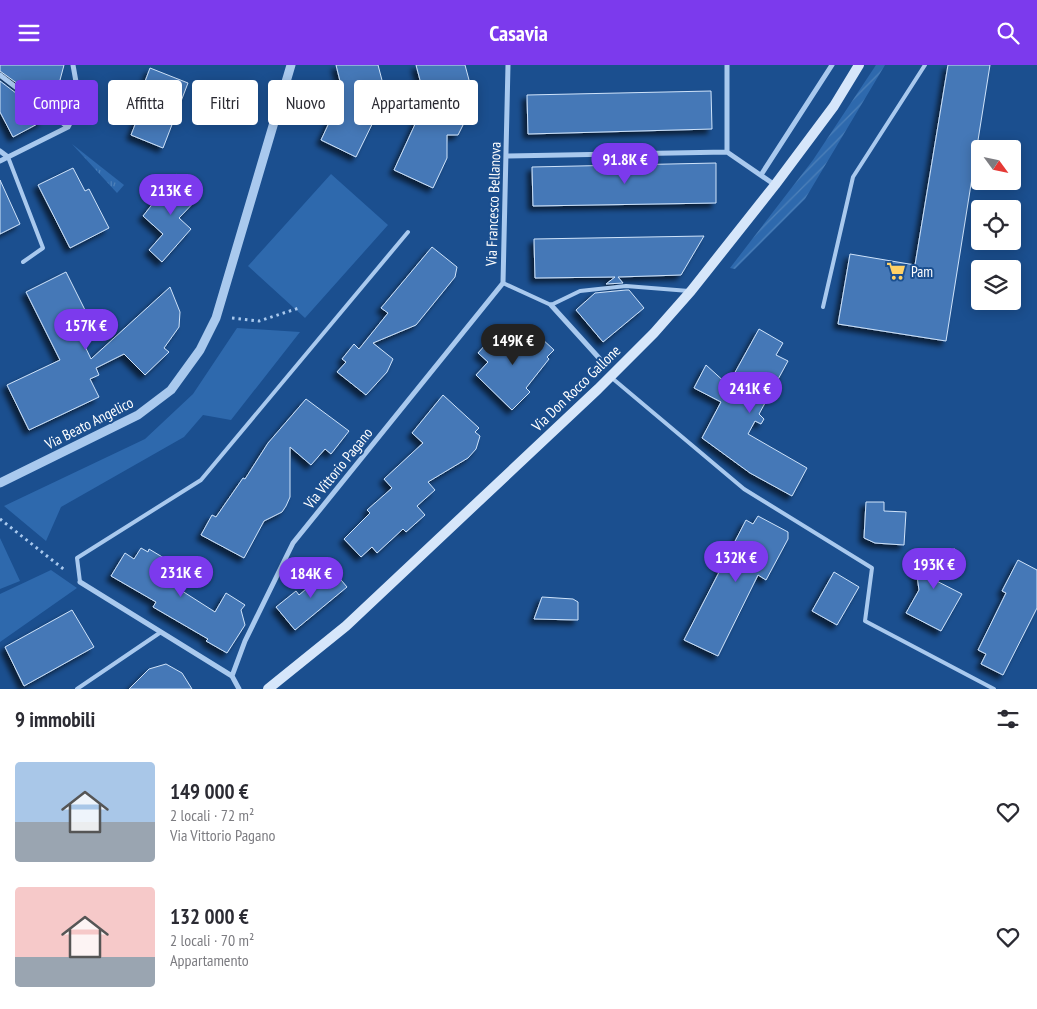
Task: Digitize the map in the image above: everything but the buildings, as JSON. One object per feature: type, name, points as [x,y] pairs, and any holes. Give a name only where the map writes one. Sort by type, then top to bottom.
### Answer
[{"type":"main road","name":"Via Don Rocco Gallone","points":[[268,689],[346,626],[611,376],[654,333],[691,291],[775,185],[834,106],[859,65]]},
{"type":"street","points":[[0,161],[68,127],[73,121],[80,103],[73,65]]},
{"type":"street","name":"Via Beato Angelico","points":[[0,483],[138,415],[171,390],[200,350],[216,318],[291,65]]},
{"type":"street","name":"Via Francesco Bellanova","points":[[503,283],[508,156],[508,65]]},
{"type":"street","points":[[727,65],[728,152]]},
{"type":"street","points":[[761,175],[832,65]]},
{"type":"street","points":[[0,75],[68,127]]},
{"type":"street","points":[[0,151],[8,157]]},
{"type":"street","points":[[508,156],[728,152],[775,185]]},
{"type":"street","name":"Via Vittorio Pagano","points":[[232,676],[244,641],[293,543],[503,283]]},
{"type":"street","points":[[551,305],[599,358]]},
{"type":"street","points":[[80,582],[232,676],[239,689]]},
{"type":"lane","points":[[823,307],[853,177],[925,65]]},
{"type":"lane","points":[[8,157],[43,249],[22,262]]},
{"type":"lane","points":[[80,582],[77,558],[202,480],[408,232]]},
{"type":"lane","points":[[503,283],[551,305],[580,291],[626,286],[691,291]]},
{"type":"lane","points":[[611,376],[744,489],[872,568],[865,621],[994,689]]},
{"type":"lane","points":[[77,689],[161,632]]},
{"type":"path","points":[[229,317],[258,321],[299,308]]},
{"type":"path","points":[[0,519],[80,582]]},
{"type":"green space","points":[[876,65],[885,65],[805,199],[735,269],[730,268],[813,160]]},
{"type":"green space","points":[[72,144],[124,185],[117,193]]},
{"type":"green space","points":[[331,174],[388,225],[305,318],[248,266]]},
{"type":"green space","points":[[237,328],[300,332],[231,420],[203,415],[184,437],[61,507],[46,541],[4,506],[145,439],[193,394]]},
{"type":"green space","points":[[0,538],[20,581],[0,589]]},
{"type":"green space","points":[[51,570],[77,588],[0,642],[0,594]]},
{"type":"place","name":"Pam","points":[[896,271]]}]
